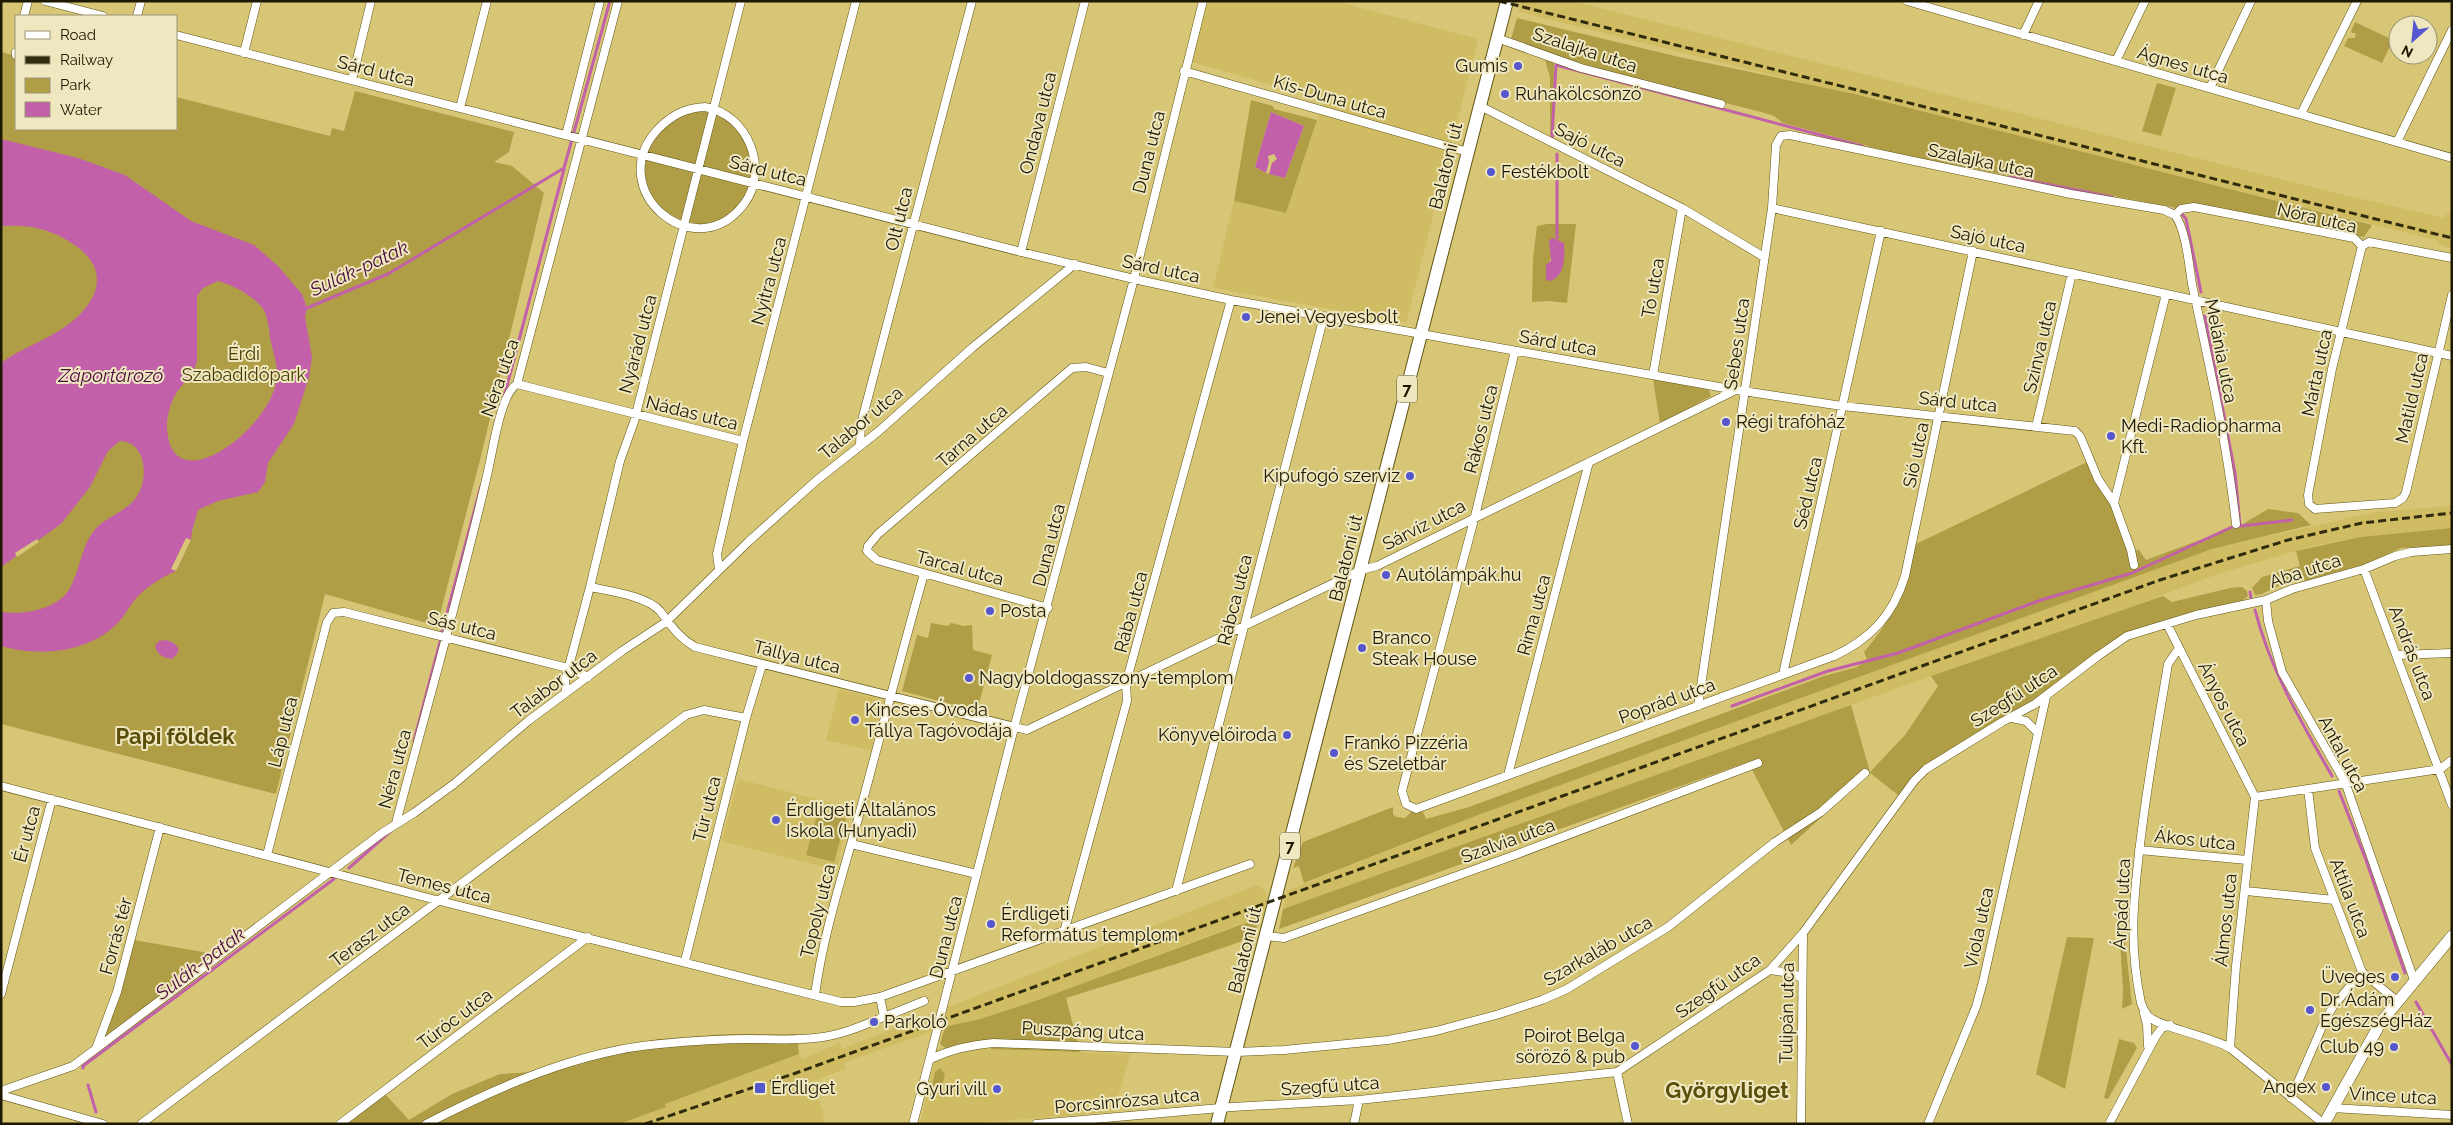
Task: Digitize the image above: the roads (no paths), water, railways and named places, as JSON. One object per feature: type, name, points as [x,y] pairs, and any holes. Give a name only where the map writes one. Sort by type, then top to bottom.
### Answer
[{"type":"main road","name":"Balatoni út","points":[[1217,1124],[1507,1]]},
{"type":"main road","points":[[2324,1124],[2367,1044],[2397,1001],[2452,936]]},
{"type":"street","points":[[24,15],[28,1]]},
{"type":"street","points":[[45,1],[99,15]]},
{"type":"street","points":[[137,15],[141,1]]},
{"type":"street","points":[[244,53],[257,1]]},
{"type":"street","points":[[352,80],[371,1]]},
{"type":"street","points":[[460,108],[487,1]]},
{"type":"street","points":[[566,135],[600,1]]},
{"type":"street","name":"Néra utca","points":[[396,823],[484,488],[504,402],[510,388],[517,384],[618,1]]},
{"type":"street","name":"Nyárád utca","points":[[566,693],[565,681],[568,668],[590,587],[620,461],[635,414],[680,246],[683,227],[741,1]]},
{"type":"street","name":"Nyitra utca","points":[[719,569],[716,554],[743,441],[856,1]]},
{"type":"street","name":"Olt utca","points":[[860,444],[861,424],[972,1]]},
{"type":"street","name":"Ondava utca","points":[[1021,252],[1085,1]]},
{"type":"street","name":"Duna utca","points":[[914,1124],[1014,728],[1048,608],[1134,279],[1184,71],[1203,1]]},
{"type":"street","name":"Ágnes utca","points":[[1906,1],[1930,4],[2023,35],[2452,158]]},
{"type":"street","points":[[2023,35],[2039,1]]},
{"type":"street","points":[[2116,61],[2145,1]]},
{"type":"street","points":[[2210,88],[2251,1]]},
{"type":"street","points":[[2301,114],[2357,1]]},
{"type":"street","points":[[2397,142],[2452,30]]},
{"type":"street","name":"Sárd utca","points":[[178,36],[1021,252],[1232,300],[1736,390],[1842,406],[1940,415],[2078,433],[2098,479],[2114,503]]},
{"type":"street","name":"Szalajka utca","points":[[1497,38],[1581,68],[1721,104]]},
{"type":"street","name":"Kis-Duna utca","points":[[1184,71],[1468,152]]},
{"type":"street","name":"Sajó utca","points":[[1480,106],[1682,208],[1764,257]]},
{"type":"street","points":[[687,109],[714,109],[730,118],[748,140],[756,165],[755,184],[742,207],[728,219],[702,228],[683,227],[660,213],[649,198],[641,172],[642,155],[656,132],[675,115],[687,109]]},
{"type":"street","name":"Szalajka utca","points":[[1781,136],[1790,136],[2052,190],[2177,212]]},
{"type":"street","name":"Sebes utca","points":[[1698,706],[1772,208],[1776,145],[1781,136]]},
{"type":"street","name":"Nóra utca","points":[[2177,212],[2194,207],[2354,238],[2362,246],[2370,242],[2452,258]]},
{"type":"street","name":"Tó utca","points":[[1653,374],[1682,208]]},
{"type":"street","name":"Sajó utca","points":[[1772,208],[2452,356]]},
{"type":"street","name":"Melánia utca","points":[[2177,212],[2229,473],[2236,524]]},
{"type":"street","name":"Séd utca","points":[[1783,674],[1881,232]]},
{"type":"street","name":"Márta utca","points":[[2362,246],[2341,332],[2308,495],[2309,504],[2311,507],[2322,510],[2395,503]]},
{"type":"street","name":"Sió utca","points":[[1905,576],[1973,251]]},
{"type":"street","name":"Talabor utca","points":[[1,1091],[52,1075],[73,1066],[396,823],[414,813],[454,784],[528,721],[648,632],[666,622],[719,569],[860,444],[879,431],[966,354],[1074,264]]},
{"type":"street","name":"Szinva utca","points":[[2036,427],[2072,273]]},
{"type":"street","points":[[2134,565],[2131,550],[2114,503],[2166,294]]},
{"type":"street","name":"Matild utca","points":[[2395,503],[2403,498],[2406,492],[2452,295]]},
{"type":"street","name":"Rába utca","points":[[1064,932],[1127,701],[1126,683],[1232,300]]},
{"type":"street","name":"Rábca utca","points":[[1176,891],[1324,316]]},
{"type":"street","name":"Rákos utca","points":[[1406,804],[1402,791],[1475,516],[1515,351]]},
{"type":"street","name":"Tarna utca","points":[[867,551],[868,546],[878,534],[930,492],[1072,368],[1086,367],[1108,373]]},
{"type":"street","name":"Nádas utca","points":[[517,384],[743,441]]},
{"type":"street","name":"Sárvíz utca","points":[[1014,728],[1034,728],[1361,570],[1377,566],[1475,516],[1736,390]]},
{"type":"street","name":"Rima utca","points":[[1508,775],[1589,462]]},
{"type":"street","name":"Aba utca","points":[[2167,624],[2266,600],[2292,589],[2364,569],[2381,560],[2411,552],[2452,549]]},
{"type":"street","name":"Tarcal utca","points":[[867,551],[877,560],[1048,608]]},
{"type":"street","name":"András utca","points":[[2364,569],[2452,804]]},
{"type":"street","name":"Topoly utca","points":[[815,995],[820,960],[889,696],[924,574]]},
{"type":"street","name":"Poprád utca","points":[[1406,804],[1416,809],[1423,807],[1834,656],[1869,636],[1883,622],[1892,608],[1905,576]]},
{"type":"street","name":"Tállya utca","points":[[590,587],[651,604],[678,635],[695,646],[1014,728]]},
{"type":"street","name":"Antal utca","points":[[2266,600],[2268,621],[2282,672],[2345,782],[2414,980]]},
{"type":"street","name":"Sás utca","points":[[329,616],[338,611],[344,612],[568,668],[588,677]]},
{"type":"street","name":"Láp utca","points":[[267,855],[329,616]]},
{"type":"street","name":"Ányos utca","points":[[2167,624],[2255,797]]},
{"type":"street","name":"Szegfű utca","points":[[1221,1108],[1359,1100],[1617,1072],[1770,970],[1803,933],[1914,781],[1926,769],[2046,697],[2111,646],[2142,630],[2167,624]]},
{"type":"street","name":"Árpád utca","points":[[2148,1051],[2147,1025],[2141,1003],[2133,954],[2132,928],[2145,800],[2168,664],[2179,648]]},
{"type":"street","points":[[2396,656],[2452,653]]},
{"type":"street","name":"Túr utca","points":[[685,961],[746,718],[762,664]]},
{"type":"street","name":"Viola utca","points":[[1928,1124],[1976,1007],[1983,982],[2046,697]]},
{"type":"street","name":"Terasz utca","points":[[141,1124],[152,1120],[686,715],[704,710],[746,718]]},
{"type":"street","points":[[2012,718],[2026,721],[2037,732]]},
{"type":"street","points":[[2255,797],[2440,769],[2452,760]]},
{"type":"street","name":"Szalvia utca","points":[[1267,936],[1276,938],[1293,934],[1515,855],[1758,763]]},
{"type":"street","name":"Szarkaláb utca","points":[[1237,1052],[1356,1045],[1436,1031],[1496,1015],[1542,1000],[1567,989],[1668,927],[1775,842],[1821,812],[1866,773]]},
{"type":"street","name":"Temes utca","points":[[1,786],[440,901],[685,961],[841,1002],[854,1002],[880,997],[953,971]]},
{"type":"street","name":"Attila utca","points":[[2308,789],[2315,848],[2362,972],[2397,1001]]},
{"type":"street","name":"Álmos utca","points":[[2230,1048],[2236,966],[2246,891],[2247,860],[2255,797]]},
{"type":"street","name":"Ér utca","points":[[1,994],[52,799]]},
{"type":"street","name":"Forrás tér","points":[[95,1050],[104,1034],[117,992],[160,827]]},
{"type":"street","points":[[851,844],[977,874]]},
{"type":"street","name":"Ákos utca","points":[[2140,850],[2247,860]]},
{"type":"street","points":[[953,971],[1250,864]]},
{"type":"street","points":[[2246,891],[2334,900]]},
{"type":"street","name":"Tulipán utca","points":[[1801,1124],[1803,933]]},
{"type":"street","name":"Túróc utca","points":[[340,1124],[588,937]]},
{"type":"street","points":[[1770,970],[1791,973],[1802,978]]},
{"type":"street","points":[[2291,1098],[2325,1020],[2334,1005],[2362,972]]},
{"type":"street","points":[[880,997],[884,1018]]},
{"type":"street","points":[[426,1124],[477,1098],[558,1066],[603,1054],[666,1043],[824,1037],[884,1018],[924,1002]]},
{"type":"street","points":[[2141,1003],[2148,1016],[2154,1020],[2216,1040],[2230,1048],[2324,1124]]},
{"type":"street","points":[[2109,1124],[2159,1031],[2170,1025]]},
{"type":"street","name":"Puszpáng utca","points":[[931,1059],[960,1047],[1002,1043],[1237,1052]]},
{"type":"street","points":[[1617,1072],[1628,1124]]},
{"type":"street","points":[[18,1099],[14,1092],[20,1084]]},
{"type":"street","points":[[1,1095],[103,1124]]},
{"type":"street","points":[[1354,1124],[1359,1100]]},
{"type":"street","name":"Porcsinrózsa utca","points":[[1036,1124],[1221,1108]]},
{"type":"street","name":"Vince utca","points":[[2332,1108],[2452,1115]]},
{"type":"water","points":[[1271,112],[1304,126],[1285,178],[1269,174],[1272,163],[1277,159],[1274,154],[1268,156],[1269,162],[1266,173],[1255,167]]},
{"type":"water","name":"Záportározó","points":[[1,139],[78,158],[125,175],[191,221],[254,245],[278,266],[302,294],[307,308],[305,317],[312,357],[309,377],[294,424],[268,463],[265,482],[258,492],[218,501],[198,510],[191,540],[176,571],[158,580],[142,592],[119,622],[105,634],[77,647],[47,652],[1,646],[1,612],[29,612],[49,606],[64,595],[70,588],[89,538],[103,522],[135,499],[140,492],[144,473],[141,455],[136,448],[129,443],[120,441],[108,451],[90,487],[61,524],[1,567],[1,363],[54,334],[72,321],[89,303],[95,292],[97,282],[96,271],[90,260],[71,242],[53,233],[33,227],[1,226]],"holes":[[[218,281],[251,297],[265,312],[276,365],[276,382],[269,401],[257,420],[239,437],[220,451],[201,459],[185,459],[173,450],[167,428],[168,415],[175,395],[196,366],[197,296],[203,288]]]},
{"type":"water","points":[[1553,238],[1564,243],[1564,260],[1558,276],[1549,281],[1546,279],[1546,265],[1551,261],[1549,240]]},
{"type":"water","points":[[166,640],[174,643],[179,649],[172,659],[161,655],[155,646],[159,641]]},
{"type":"waterway","name":"Sulák-patak","points":[[304,307],[307,308],[388,274],[564,168],[610,1]]},
{"type":"waterway","points":[[1552,138],[1556,65],[1862,146]]},
{"type":"waterway","points":[[1557,154],[1557,238]]},
{"type":"waterway","points":[[504,397],[564,169]]},
{"type":"waterway","points":[[2010,177],[2112,197]]},
{"type":"waterway","points":[[2169,209],[2182,214],[2186,219],[2201,292]]},
{"type":"waterway","points":[[2205,316],[2235,473],[2240,525]]},
{"type":"waterway","points":[[442,632],[481,486]]},
{"type":"waterway","points":[[1732,706],[1828,671],[1898,653],[2041,600],[2132,573],[2232,527],[2292,520]]},
{"type":"waterway","points":[[2250,592],[2251,598]]},
{"type":"waterway","points":[[2255,610],[2278,675],[2298,716],[2332,776]]},
{"type":"waterway","points":[[414,741],[440,642]]},
{"type":"waterway","points":[[2339,791],[2366,860],[2405,973]]},
{"type":"waterway","name":"Sulák-patak","points":[[349,868],[391,831]]},
{"type":"waterway","name":"Sulák-patak","points":[[83,1068],[83,1066],[334,879]]},
{"type":"waterway","points":[[2416,1002],[2452,1065]]},
{"type":"waterway","name":"Sulák-patak","points":[[88,1085],[96,1112]]},
{"type":"railway","points":[[1499,1],[2452,238]]},
{"type":"railway","points":[[645,1124],[796,1073],[2160,580],[2288,540],[2362,523],[2452,513]]},
{"type":"place","name":"Gumis","points":[[1518,66]]},
{"type":"place","name":"Ruhakölcsönző","points":[[1505,94]]},
{"type":"place","name":"Festékbolt","points":[[1491,172]]},
{"type":"place","name":"Jenei Vegyesbolt","points":[[1246,317]]},
{"type":"place","name":"Régi trafóház","points":[[1726,422]]},
{"type":"place","name":"Medi-Radiopharma Kft.","points":[[2111,436]]},
{"type":"place","name":"Kipufogó szerviz","points":[[1410,476]]},
{"type":"place","name":"Autólámpák.hu","points":[[1386,575]]},
{"type":"place","name":"Posta","points":[[990,611]]},
{"type":"place","name":"Branco Steak House","points":[[1362,648]]},
{"type":"place","name":"Nagyboldogasszony-templom","points":[[969,678]]},
{"type":"place","name":"Kincses Óvoda Tállya Tagóvodája","points":[[855,720]]},
{"type":"place","name":"Könyvelőiroda","points":[[1287,735]]},
{"type":"place","name":"Frankó Pizzéria és Szeletbár","points":[[1334,753]]},
{"type":"place","name":"Érdligeti Általános Iskola (Hunyadi)","points":[[776,820]]},
{"type":"place","name":"Érdligeti Református templom","points":[[991,924]]},
{"type":"place","name":"Üveges","points":[[2395,977]]},
{"type":"place","name":"Dr. Ádám EgészségHáz","points":[[2310,1010]]},
{"type":"place","name":"Parkoló","points":[[874,1022]]},
{"type":"place","name":"Poirot Belga söröző & pub","points":[[1635,1046]]},
{"type":"place","name":"Club 49","points":[[2394,1047]]},
{"type":"place","name":"Angex","points":[[2326,1087]]},
{"type":"place","name":"Érdliget","points":[[760,1088]]},
{"type":"place","name":"Gyuri vill","points":[[997,1089]]},
{"type":"district","name":"Papi földek","points":[[175,736]]},
{"type":"district","name":"Györgyliget","points":[[1727,1090]]},
{"type":"park label","name":"Érdi Szabadidőpark","points":[[244,364]]}]
